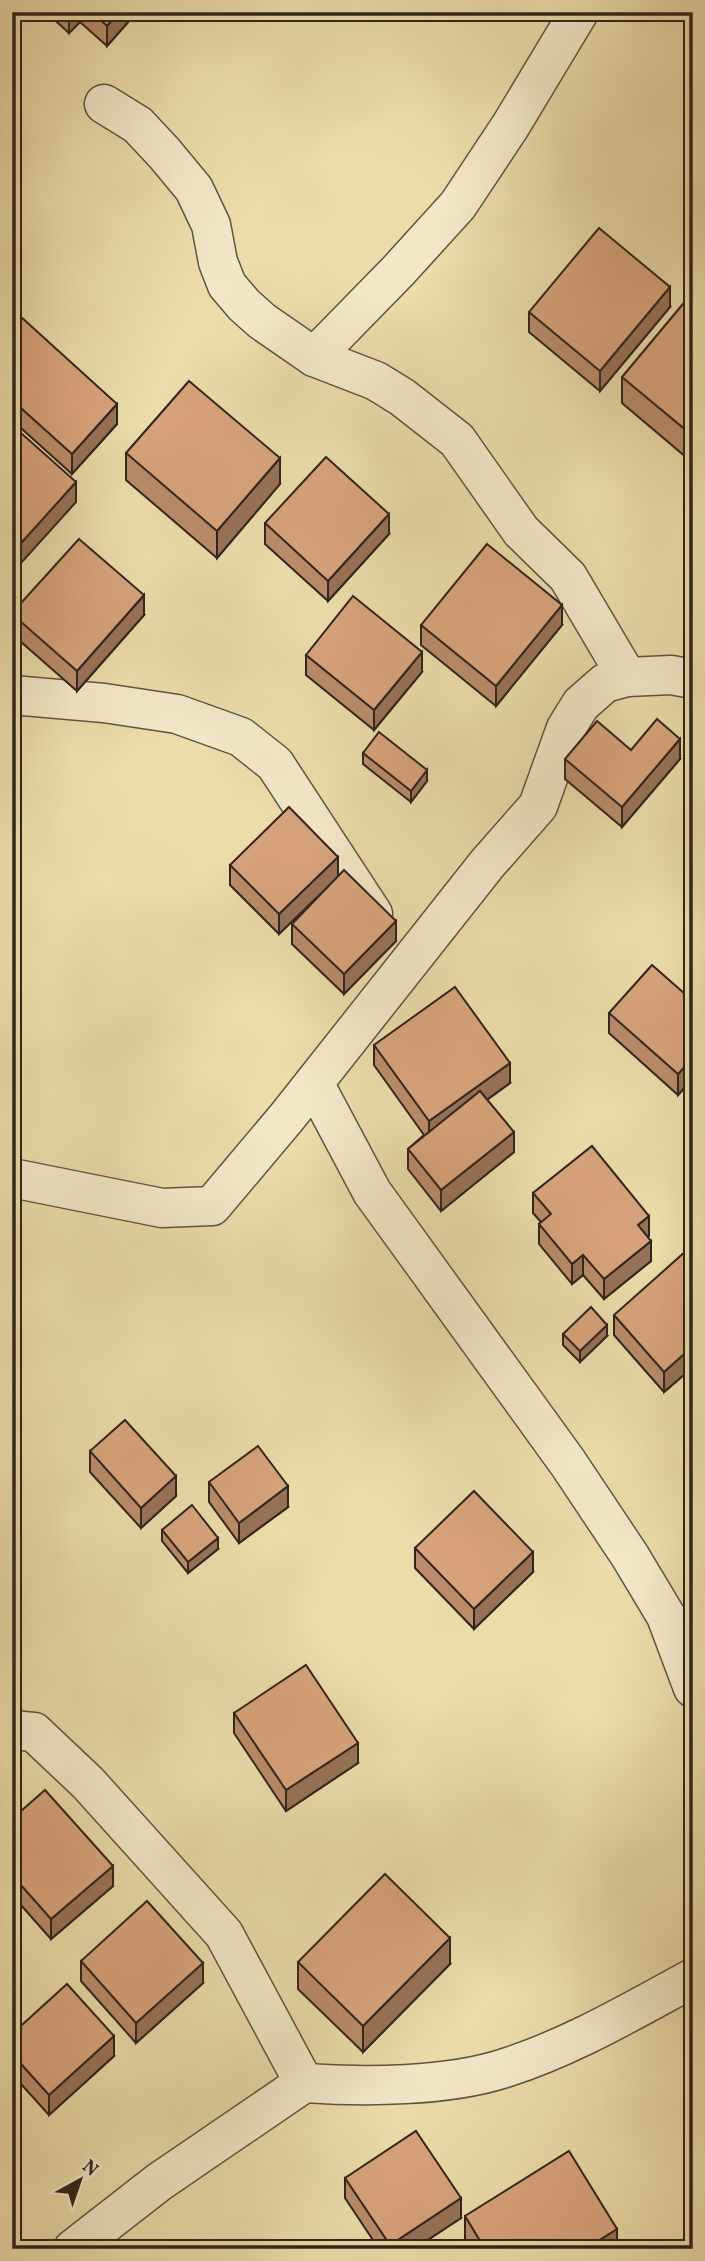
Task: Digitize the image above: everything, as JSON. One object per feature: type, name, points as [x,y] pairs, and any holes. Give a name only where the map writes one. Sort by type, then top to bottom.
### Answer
[{"type":"street","points":[[314,357],[458,205],[517,115],[579,12]]},
{"type":"street","points":[[104,104],[138,125],[194,189],[211,225],[218,262],[227,285],[244,305],[262,321],[314,357],[376,381],[402,397],[457,440],[521,531],[568,577],[627,677]]},
{"type":"street","points":[[12,1178],[162,1208],[212,1206],[314,1083],[487,864],[538,806],[566,728],[581,704],[605,683],[627,677],[671,675],[693,679]]},
{"type":"street","points":[[12,695],[104,703],[177,714],[241,737],[275,764],[406,965]]},
{"type":"street","points":[[314,1083],[372,1192],[560,1452],[630,1556],[666,1616],[693,1688]]},
{"type":"street","points":[[19,1723],[88,1783],[224,1934],[303,2083]]},
{"type":"street","points":[[73,2249],[159,2182],[303,2083],[341,2085],[454,2080],[505,2069],[561,2046],[693,1978]]},
{"type":"building","points":[[92,12],[119,12],[107,26]]},
{"type":"building","points":[[599,228],[670,287],[600,371],[529,312]]},
{"type":"building","points":[[693,292],[693,436],[622,377]]},
{"type":"building","points":[[20,316],[117,404],[72,454],[12,400],[12,324]]},
{"type":"building","points":[[189,381],[280,458],[217,531],[126,453]]},
{"type":"building","points":[[12,425],[76,482],[13,552],[12,551]]},
{"type":"building","points":[[326,457],[389,514],[328,581],[265,523]]},
{"type":"building","points":[[79,539],[144,595],[77,671],[12,613]]},
{"type":"building","points":[[487,544],[562,605],[496,686],[421,625]]},
{"type":"building","points":[[353,596],[422,652],[374,710],[306,655]]},
{"type":"building","points":[[657,719],[680,739],[622,807],[565,759],[597,721],[631,750]]},
{"type":"building","points":[[379,732],[427,770],[411,791],[363,753]]},
{"type":"building","points":[[289,807],[338,857],[279,914],[230,865]]},
{"type":"building","points":[[344,870],[396,921],[344,974],[292,924]]},
{"type":"building","points":[[652,965],[693,1001],[693,1058],[678,1074],[609,1013]]},
{"type":"building","points":[[455,987],[510,1063],[429,1121],[374,1045]]},
{"type":"building","points":[[480,1091],[514,1132],[441,1190],[408,1149]]},
{"type":"building","points":[[592,1146],[649,1216],[638,1225],[651,1241],[604,1279],[583,1255],[572,1264],[539,1224],[551,1214],[533,1193]]},
{"type":"building","points":[[686,1251],[693,1259],[693,1346],[664,1372],[614,1315]]},
{"type":"building","points":[[591,1307],[607,1325],[580,1351],[563,1334]]},
{"type":"building","points":[[125,1420],[176,1476],[141,1508],[90,1451]]},
{"type":"building","points":[[258,1446],[288,1486],[239,1523],[209,1482]]},
{"type":"building","points":[[474,1491],[533,1552],[474,1609],[415,1548]]},
{"type":"building","points":[[192,1505],[218,1538],[188,1562],[162,1530]]},
{"type":"building","points":[[306,1665],[358,1743],[286,1790],[234,1713]]},
{"type":"building","points":[[45,1790],[113,1866],[51,1919],[12,1875],[12,1819]]},
{"type":"building","points":[[385,1874],[450,1938],[363,2026],[298,1962]]},
{"type":"building","points":[[147,1901],[203,1963],[136,2023],[81,1961]]},
{"type":"building","points":[[12,1916],[20,1925],[12,1932]]},
{"type":"building","points":[[67,1984],[114,2036],[49,2095],[12,2054],[12,2034]]},
{"type":"building","points":[[416,2131],[461,2198],[390,2245],[345,2178]]},
{"type":"building","points":[[569,2151],[617,2229],[585,2249],[485,2249],[465,2216]]}]
